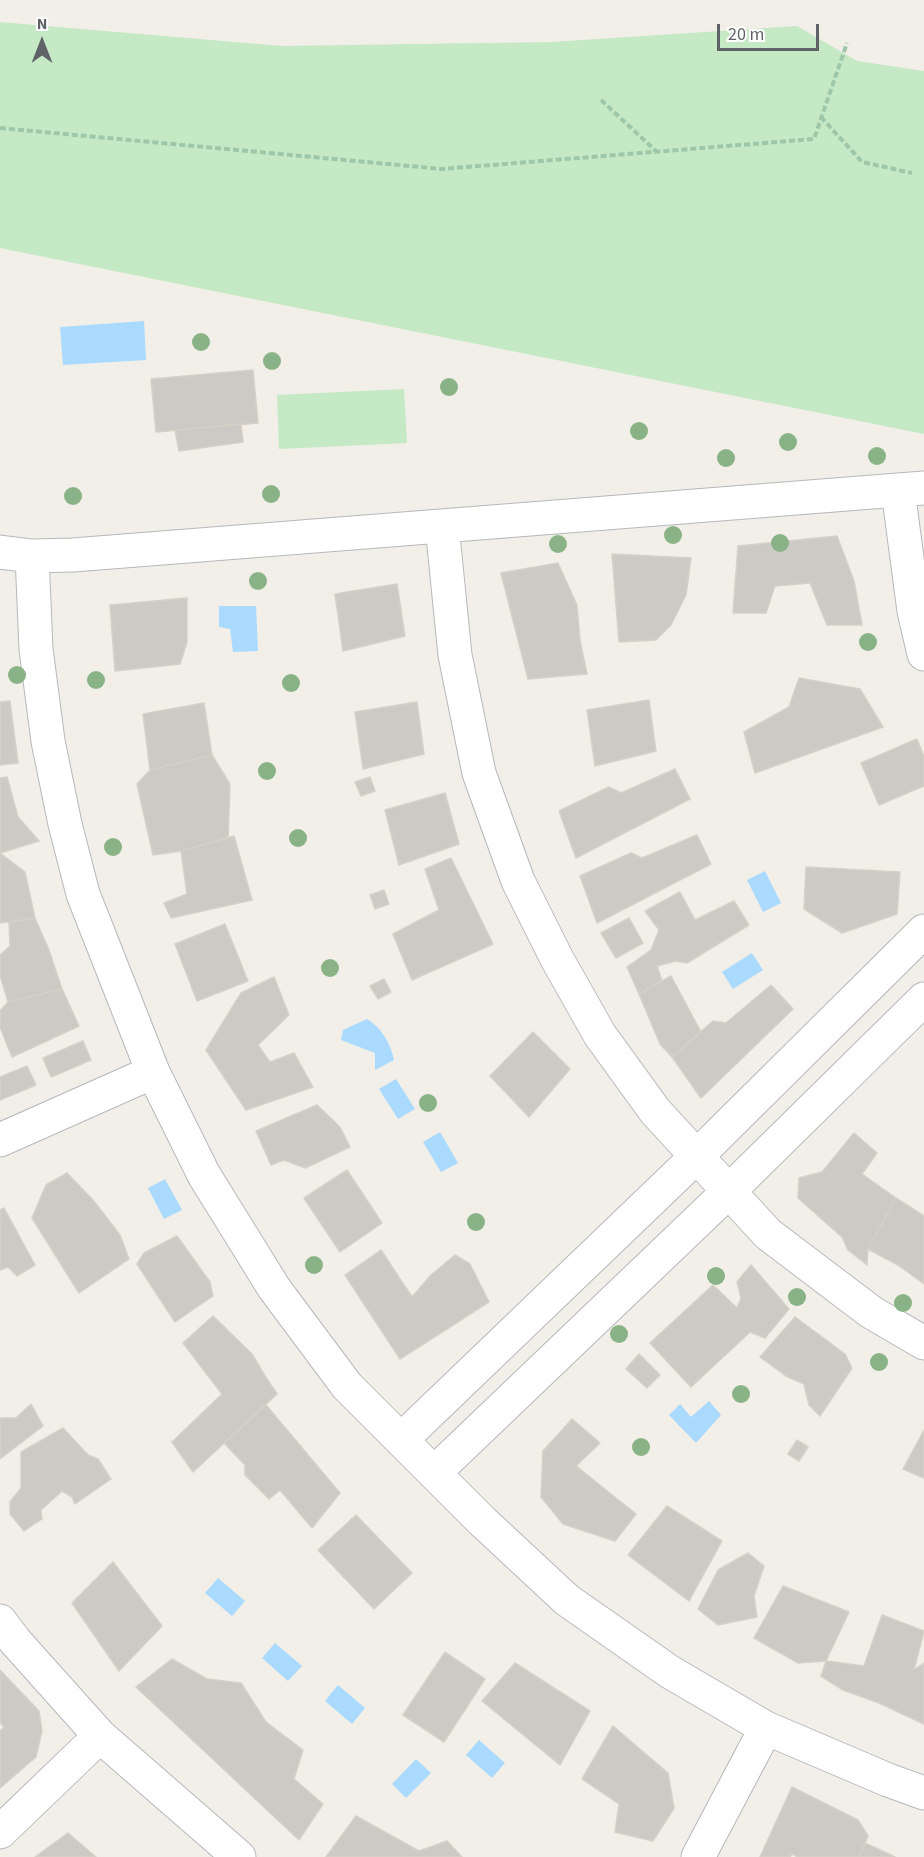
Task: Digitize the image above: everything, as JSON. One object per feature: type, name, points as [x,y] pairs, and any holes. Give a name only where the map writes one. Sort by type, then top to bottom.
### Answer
[{"type":"street","points":[[0,552],[32,556],[73,555],[911,489],[914,611],[924,654]]},
{"type":"street","points":[[442,526],[455,654],[479,773],[518,881],[557,959],[600,1035],[655,1111],[768,1234],[871,1312],[924,1343]]},
{"type":"street","points":[[32,556],[36,650],[48,741],[83,894],[153,1072],[204,1175],[274,1288],[347,1386],[567,1600],[670,1672],[766,1728],[924,1793]]},
{"type":"street","points":[[401,1440],[697,1156],[924,931]]},
{"type":"street","points":[[434,1473],[729,1191],[924,999]]},
{"type":"street","points":[[0,1140],[153,1072]]},
{"type":"street","points":[[0,1621],[15,1641],[100,1736],[239,1857]]},
{"type":"street","points":[[698,1857],[766,1728]]},
{"type":"street","points":[[0,1832],[100,1736]]},
{"type":"path","points":[[0,128],[442,170],[814,139],[847,43]]},
{"type":"path","points":[[602,100],[658,152]]},
{"type":"path","points":[[822,117],[862,162],[912,173]]},
{"type":"green space","points":[[0,22],[281,46],[552,42],[797,26],[857,61],[924,71],[924,434],[0,248]]},
{"type":"green space","points":[[404,389],[407,443],[279,449],[277,395]]},
{"type":"water","points":[[144,321],[146,360],[63,365],[60,327]]},
{"type":"water","points":[[219,606],[256,606],[258,651],[233,652],[230,629],[219,627]]},
{"type":"water","points":[[765,871],[781,903],[763,912],[747,880]]},
{"type":"water","points":[[752,953],[763,970],[733,989],[722,972]]},
{"type":"water","points":[[367,1019],[385,1037],[394,1060],[375,1070],[375,1053],[341,1040],[343,1030]]},
{"type":"water","points":[[396,1079],[415,1109],[398,1119],[379,1089]]},
{"type":"water","points":[[440,1132],[458,1163],[441,1172],[423,1142]]},
{"type":"water","points":[[165,1179],[182,1210],[164,1219],[148,1188]]},
{"type":"water","points":[[709,1401],[721,1415],[696,1443],[669,1415],[680,1404],[691,1417]]},
{"type":"water","points":[[218,1578],[245,1601],[232,1616],[205,1593]]},
{"type":"water","points":[[275,1643],[302,1666],[288,1681],[262,1658]]},
{"type":"water","points":[[338,1685],[365,1708],[352,1724],[325,1701]]},
{"type":"water","points":[[479,1740],[505,1763],[492,1778],[466,1755]]},
{"type":"water","points":[[416,1759],[431,1773],[406,1798],[392,1784]]},
{"type":"building","points":[[253,370],[258,423],[156,432],[151,379]]},
{"type":"building","points":[[241,424],[243,442],[179,451],[175,430]]},
{"type":"building","points":[[837,536],[854,581],[862,625],[827,625],[810,583],[775,586],[766,613],[733,613],[738,546]]},
{"type":"building","points":[[612,554],[691,558],[686,595],[671,625],[656,640],[619,642]]},
{"type":"building","points":[[558,563],[577,605],[580,640],[587,674],[528,679],[501,573]]},
{"type":"building","points":[[397,584],[405,636],[343,651],[335,594]]},
{"type":"building","points":[[187,598],[187,642],[180,664],[115,671],[110,605]]},
{"type":"building","points":[[799,678],[860,689],[883,727],[755,773],[744,732],[789,707]]},
{"type":"building","points":[[649,700],[656,751],[595,766],[587,710]]},
{"type":"building","points":[[10,701],[18,763],[0,765],[0,702]]},
{"type":"building","points":[[417,702],[424,754],[363,769],[355,712]]},
{"type":"building","points":[[204,703],[212,755],[150,770],[143,714]]},
{"type":"building","points":[[917,739],[924,757],[924,786],[879,805],[861,763]]},
{"type":"building","points":[[212,755],[230,784],[228,838],[181,851],[153,855],[137,784],[150,770]]},
{"type":"building","points":[[675,769],[690,799],[576,858],[559,811],[609,787],[621,793]]},
{"type":"building","points":[[7,777],[18,817],[39,841],[0,853],[0,778]]},
{"type":"building","points":[[370,777],[375,791],[361,796],[355,782]]},
{"type":"building","points":[[445,793],[459,844],[399,865],[385,810]]},
{"type":"building","points":[[697,835],[711,864],[597,923],[580,876],[631,853],[642,858]]},
{"type":"building","points":[[234,836],[252,900],[171,918],[164,903],[187,894],[181,851]]},
{"type":"building","points":[[0,853],[25,872],[35,918],[0,923]]},
{"type":"building","points":[[451,858],[493,944],[412,980],[393,934],[439,910],[425,869]]},
{"type":"building","points":[[806,867],[900,872],[897,914],[842,933],[804,909]]},
{"type":"building","points":[[384,890],[389,904],[375,909],[370,895]]},
{"type":"building","points":[[680,892],[695,920],[734,901],[749,925],[687,963],[676,961],[657,966],[662,981],[639,994],[627,967],[651,950],[659,930],[645,911]]},
{"type":"building","points":[[35,918],[62,989],[8,1002],[0,975],[0,955],[10,946],[9,922]]},
{"type":"building","points":[[629,918],[643,943],[616,958],[601,933]]},
{"type":"building","points":[[225,924],[248,981],[197,1001],[175,944]]},
{"type":"building","points":[[671,976],[701,1032],[672,1057],[660,1044],[639,994]]},
{"type":"building","points":[[274,977],[289,1015],[258,1045],[270,1062],[294,1053],[313,1087],[246,1110],[206,1050],[241,993]]},
{"type":"building","points":[[384,979],[391,992],[378,999],[370,986]]},
{"type":"building","points":[[771,985],[793,1009],[701,1098],[672,1057],[713,1021],[726,1023]]},
{"type":"building","points":[[62,989],[79,1026],[12,1057],[0,1027],[0,1011],[8,1002]]},
{"type":"building","points":[[533,1032],[570,1069],[529,1117],[490,1076]]},
{"type":"building","points":[[83,1041],[91,1060],[51,1077],[43,1058]]},
{"type":"building","points":[[27,1066],[36,1085],[0,1100],[0,1077]]},
{"type":"building","points":[[317,1105],[340,1127],[350,1147],[305,1168],[284,1160],[271,1165],[256,1131]]},
{"type":"building","points":[[854,1133],[877,1153],[862,1174],[896,1198],[868,1249],[867,1265],[848,1250],[842,1237],[798,1198],[799,1178],[822,1172]]},
{"type":"building","points":[[347,1170],[382,1223],[340,1252],[304,1198]]},
{"type":"building","points":[[67,1173],[93,1200],[120,1235],[129,1259],[79,1293],[32,1218],[46,1185]]},
{"type":"building","points":[[896,1198],[924,1216],[924,1284],[898,1265],[868,1249]]},
{"type":"building","points":[[4,1208],[35,1265],[17,1276],[8,1267],[0,1270],[0,1210]]},
{"type":"building","points":[[177,1236],[210,1282],[213,1296],[175,1322],[137,1264],[144,1253]]},
{"type":"building","points":[[381,1250],[412,1297],[430,1276],[455,1255],[470,1264],[489,1302],[400,1359],[345,1275]]},
{"type":"building","points":[[751,1265],[789,1309],[765,1338],[750,1332],[691,1387],[650,1343],[713,1285],[737,1308],[741,1298],[737,1282]]},
{"type":"building","points":[[213,1316],[252,1354],[277,1394],[193,1472],[172,1442],[222,1394],[183,1343]]},
{"type":"building","points":[[795,1317],[845,1354],[852,1368],[820,1416],[809,1405],[804,1384],[786,1376],[760,1357]]},
{"type":"building","points":[[639,1354],[660,1375],[647,1388],[626,1369]]},
{"type":"building","points":[[31,1404],[43,1426],[0,1459],[0,1418],[16,1418]]},
{"type":"building","points":[[266,1405],[340,1493],[312,1528],[280,1490],[269,1499],[245,1475],[245,1465],[224,1443]]},
{"type":"building","points":[[572,1419],[600,1443],[576,1466],[636,1514],[615,1541],[563,1524],[541,1497],[543,1451]]},
{"type":"building","points":[[63,1428],[88,1455],[98,1459],[111,1479],[75,1504],[72,1497],[62,1491],[41,1510],[42,1519],[24,1531],[10,1514],[10,1502],[21,1488],[21,1452]]},
{"type":"building","points":[[924,1430],[924,1478],[903,1469]]},
{"type":"building","points":[[797,1440],[808,1447],[799,1461],[788,1454]]},
{"type":"building","points":[[667,1506],[722,1541],[689,1601],[628,1555]]},
{"type":"building","points":[[356,1515],[412,1573],[374,1609],[318,1550]]},
{"type":"building","points":[[748,1553],[764,1566],[754,1596],[757,1617],[718,1625],[698,1609],[718,1570]]},
{"type":"building","points":[[113,1562],[162,1626],[119,1671],[72,1603]]},
{"type":"building","points":[[783,1586],[849,1612],[826,1661],[798,1663],[754,1638]]},
{"type":"building","points":[[882,1615],[924,1631],[914,1670],[924,1663],[924,1724],[879,1703],[843,1690],[821,1676],[826,1661],[864,1666]]},
{"type":"building","points":[[445,1652],[485,1679],[444,1742],[403,1715]]},
{"type":"building","points":[[172,1659],[207,1679],[241,1683],[266,1722],[303,1750],[294,1779],[323,1804],[299,1840],[136,1687]]},
{"type":"building","points":[[515,1663],[590,1711],[560,1765],[482,1701]]},
{"type":"building","points":[[0,1670],[39,1711],[42,1731],[36,1757],[0,1788],[0,1731],[4,1727],[0,1722]]},
{"type":"building","points":[[613,1726],[668,1773],[674,1808],[653,1841],[615,1832],[619,1804],[582,1779]]},
{"type":"building","points":[[792,1787],[858,1820],[868,1836],[859,1857],[798,1857],[792,1854],[790,1857],[760,1857]]},
{"type":"building","points":[[356,1816],[419,1851],[447,1841],[462,1857],[326,1857]]},
{"type":"building","points":[[68,1833],[96,1857],[35,1857]]},
{"type":"building","points":[[865,1843],[895,1857],[859,1857]]}]
